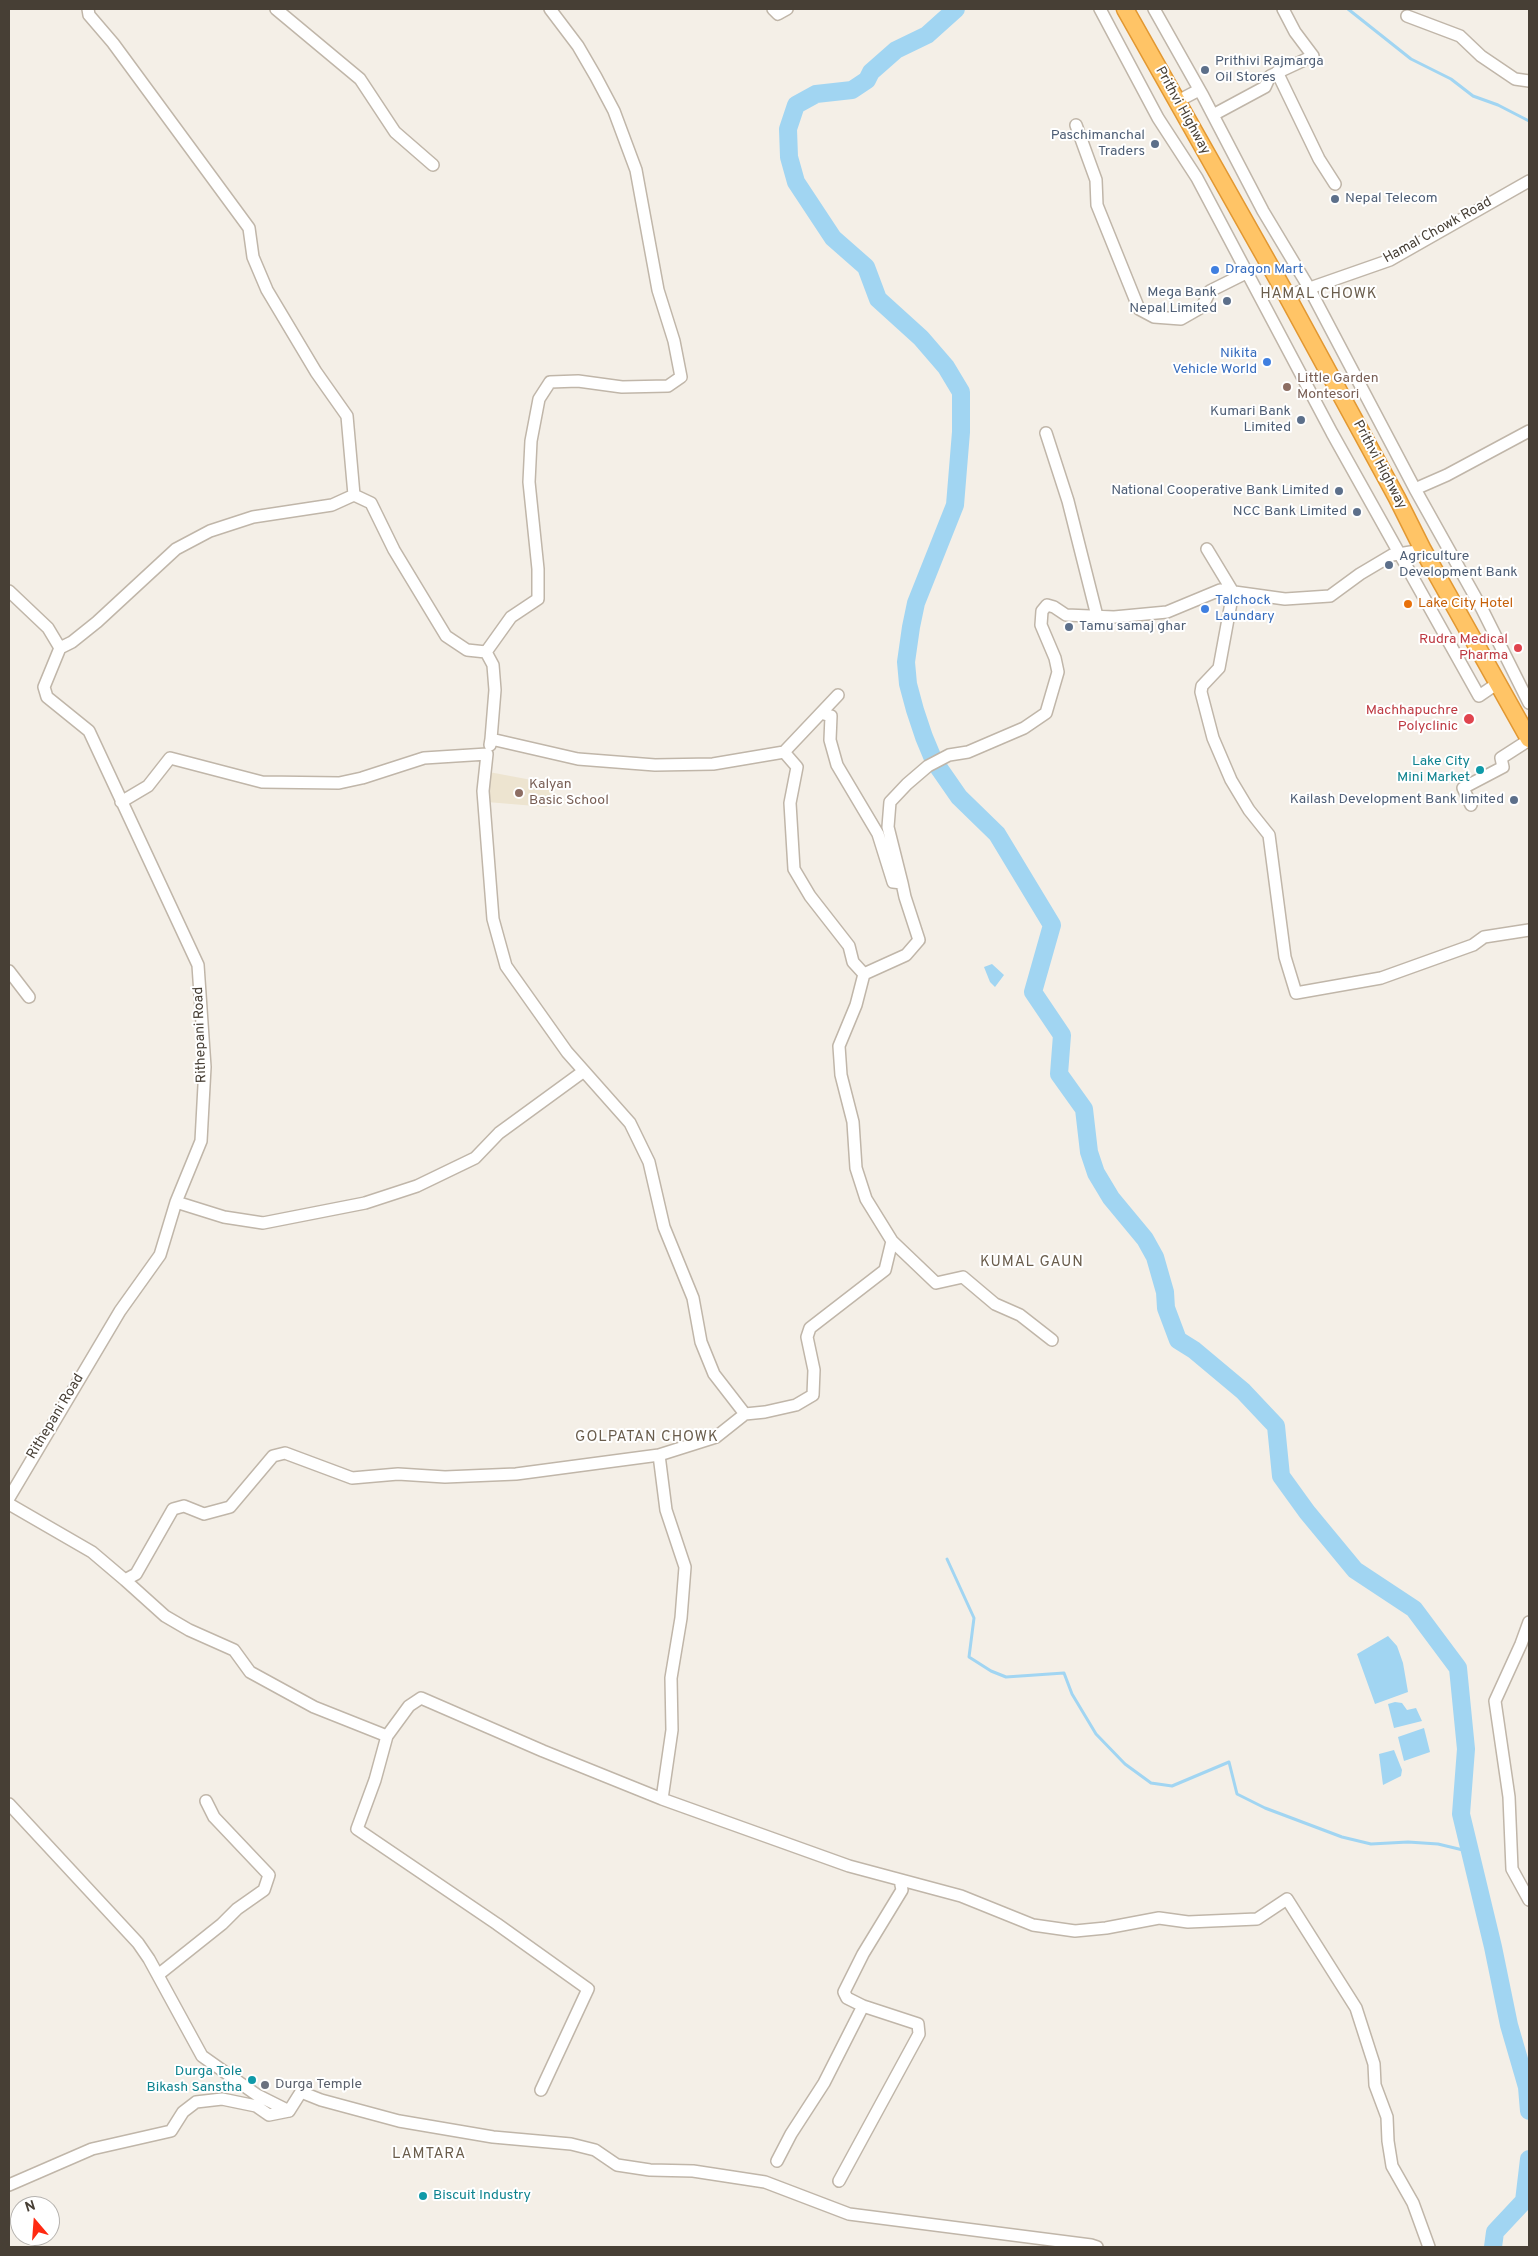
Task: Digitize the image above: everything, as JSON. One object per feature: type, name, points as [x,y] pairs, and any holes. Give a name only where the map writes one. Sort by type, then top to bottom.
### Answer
[{"type":"highway","name":"Prithvi Highway","points":[[1125,9],[1287,296],[1393,490],[1423,550],[1529,740]]},
{"type":"street","points":[[88,9],[89,15],[113,43],[249,228],[254,256],[267,290],[316,372],[347,416],[354,495]]},
{"type":"street","points":[[276,9],[360,79],[395,132],[433,165]]},
{"type":"street","points":[[486,652],[511,617],[538,599],[538,569],[529,482],[531,441],[539,399],[550,382],[578,381],[622,387],[668,386],[681,377],[674,341],[658,290],[636,170],[614,111],[596,77],[578,46],[550,9]]},
{"type":"street","points":[[773,9],[778,14],[786,9]]},
{"type":"street","points":[[1100,9],[1158,118],[1197,178],[1246,273],[1479,696],[1498,683]]},
{"type":"street","points":[[1154,9],[1213,115],[1262,211],[1308,286],[1415,489],[1482,609],[1529,703]]},
{"type":"street","points":[[1213,115],[1265,87],[1270,76],[1313,56],[1295,32],[1283,9]]},
{"type":"street","points":[[1406,16],[1460,36],[1481,56],[1515,80],[1529,81]]},
{"type":"street","points":[[1277,72],[1319,159],[1335,184]]},
{"type":"street","points":[[1176,102],[1199,90]]},
{"type":"street","points":[[1076,125],[1096,180],[1097,205],[1139,309],[1154,317],[1180,319],[1202,307],[1210,291],[1246,273]]},
{"type":"street","name":"Hamal Chowk Road","points":[[1287,296],[1308,286],[1390,260],[1529,181]]},
{"type":"street","points":[[1415,489],[1447,475],[1529,431]]},
{"type":"street","points":[[1046,433],[1068,501],[1097,616]]},
{"type":"street","points":[[9,591],[48,628],[60,648],[72,642],[96,622],[176,548],[210,531],[253,517],[332,505],[354,495],[372,503],[394,550],[446,636],[467,650],[486,652]]},
{"type":"street","points":[[1207,548],[1233,592],[1219,668],[1202,686],[1200,692],[1213,738],[1231,780],[1249,810],[1269,835],[1285,957],[1296,993],[1381,978],[1474,945],[1484,937],[1529,930]]},
{"type":"street","points":[[864,974],[906,954],[920,940],[905,897],[888,827],[890,802],[928,766],[949,755],[968,752],[1024,728],[1046,713],[1058,672],[1055,658],[1041,625],[1042,611],[1046,606],[1054,607],[1066,615],[1097,616],[1167,612],[1220,590],[1285,599],[1330,596],[1360,574],[1392,555],[1423,550]]},
{"type":"street","name":"Rithepani Road","points":[[9,1498],[120,1311],[160,1255],[176,1202],[201,1141],[205,1066],[198,965],[89,731],[47,698],[44,687],[60,648]]},
{"type":"street","points":[[486,652],[493,665],[494,682],[491,739],[487,754],[483,792],[493,920],[506,966],[567,1052],[630,1123],[649,1162],[664,1227],[693,1298],[701,1342],[714,1374],[745,1414]]},
{"type":"street","points":[[491,739],[578,759],[655,765],[712,764],[784,752],[838,695]]},
{"type":"street","points":[[821,713],[831,716],[830,740],[837,765],[878,834],[893,882],[902,883]]},
{"type":"street","points":[[1471,805],[1463,788],[1503,767],[1501,758],[1529,740]]},
{"type":"street","points":[[784,752],[797,766],[790,803],[794,870],[810,896],[849,946],[853,962],[864,974]]},
{"type":"street","points":[[121,802],[148,786],[170,758],[262,782],[339,783],[362,778],[424,758],[487,754]]},
{"type":"street","points":[[9,970],[29,997]]},
{"type":"street","points":[[864,974],[856,1005],[839,1046],[840,1075],[853,1122],[856,1168],[866,1199],[892,1241],[936,1283],[963,1276],[995,1304],[1020,1315],[1052,1340]]},
{"type":"street","points":[[176,1202],[224,1217],[263,1223],[365,1203],[416,1186],[475,1158],[499,1133],[584,1071]]},
{"type":"street","points":[[125,1580],[136,1574],[173,1509],[184,1506],[204,1514],[230,1507],[273,1456],[285,1452],[352,1478],[398,1474],[445,1477],[516,1474],[659,1456],[716,1437],[745,1414],[796,1405],[813,1395],[814,1370],[807,1337],[810,1328],[885,1270],[892,1241]]},
{"type":"street","points":[[659,1456],[666,1510],[685,1567],[681,1618],[671,1678],[672,1730],[662,1799]]},
{"type":"street","points":[[9,1504],[92,1552],[165,1616],[189,1630],[234,1650],[250,1672],[314,1707],[387,1736]]},
{"type":"street","points":[[1529,1622],[1522,1644],[1495,1701],[1509,1797],[1512,1869],[1529,1900]]},
{"type":"street","points":[[541,2090],[588,1989],[497,1924],[357,1829],[375,1780],[387,1736],[409,1706],[421,1698],[542,1751],[662,1799],[848,1866],[961,1896],[1033,1925],[1074,1931],[1106,1928],[1159,1918],[1188,1922],[1257,1919],[1287,1899],[1359,2014],[1374,2064],[1375,2085],[1387,2117],[1392,2166],[1413,2203],[1429,2247]]},
{"type":"street","points":[[158,1975],[222,1924],[237,1909],[264,1890],[269,1875],[214,1817],[206,1801]]},
{"type":"street","points":[[9,1804],[118,1919],[138,1943],[158,1975],[202,2056],[257,2095],[288,2110]]},
{"type":"street","points":[[839,2182],[919,2034],[918,2024],[863,2006],[847,1998],[844,1992],[863,1954],[902,1890],[900,1880]]},
{"type":"street","points":[[777,2161],[791,2134],[824,2083],[863,2006]]},
{"type":"street","points":[[9,2185],[92,2149],[171,2131],[183,2112],[196,2102],[222,2099],[256,2106],[269,2115],[288,2110],[301,2092],[321,2100],[398,2121],[493,2137],[571,2144],[595,2150],[617,2165],[650,2170],[693,2171],[765,2182],[849,2214],[1091,2244],[1097,2247]]},
{"type":"shaded area","name":"Kalyan Basic School","points":[[489,772],[553,784],[547,807],[487,802]]},
{"type":"water","points":[[992,964],[1004,975],[995,987],[990,982],[984,967]]},
{"type":"water","points":[[1388,1636],[1397,1646],[1403,1663],[1408,1692],[1375,1704],[1357,1654]]},
{"type":"water","points":[[1402,1703],[1407,1710],[1416,1708],[1422,1721],[1394,1728],[1388,1704]]},
{"type":"water","points":[[1424,1728],[1430,1752],[1404,1761],[1398,1737]]},
{"type":"water","points":[[1394,1750],[1402,1770],[1401,1776],[1383,1785],[1379,1754]]},
{"type":"waterway","points":[[956,9],[927,35],[896,50],[871,72],[867,80],[852,90],[816,94],[796,105],[788,129],[789,157],[796,182],[833,238],[866,267],[878,299],[921,338],[946,367],[961,392],[961,432],[955,505],[916,603],[911,627],[906,662],[908,684],[915,710],[934,761],[959,797],[997,834],[1052,925],[1033,992],[1062,1035],[1059,1074],[1084,1109],[1089,1152],[1096,1173],[1111,1198],[1145,1239],[1155,1257],[1165,1292],[1166,1308],[1178,1340],[1194,1350],[1243,1391],[1276,1426],[1281,1476],[1307,1512],[1355,1570],[1414,1609],[1458,1668],[1466,1749],[1461,1814],[1493,1947],[1509,2025],[1527,2087],[1529,2111]]},
{"type":"waterway","points":[[1348,9],[1411,59],[1451,79],[1473,96],[1498,105],[1529,121]]},
{"type":"waterway","points":[[947,1559],[974,1618],[969,1657],[991,1671],[1006,1677],[1064,1673],[1072,1694],[1096,1734],[1125,1764],[1151,1783],[1172,1786],[1229,1762],[1237,1794],[1265,1808],[1342,1837],[1371,1844],[1408,1842],[1438,1844],[1463,1850],[1476,1874]]},
{"type":"waterway","points":[[1493,2247],[1495,2232],[1524,2201],[1529,2159]]},
{"type":"place","name":"Prithivi Rajmarga Oil Stores","points":[[1205,70]]},
{"type":"place","name":"Paschimanchal Traders","points":[[1155,144]]},
{"type":"place","name":"Nepal Telecom","points":[[1335,199]]},
{"type":"place","name":"Dragon Mart","points":[[1215,270]]},
{"type":"place","name":"Mega Bank Nepal Limited","points":[[1227,301]]},
{"type":"place","name":"Nikita Vehicle World","points":[[1267,362]]},
{"type":"place","name":"Little Garden Montesori","points":[[1287,387]]},
{"type":"place","name":"Kumari Bank Limited","points":[[1301,420]]},
{"type":"place","name":"National Cooperative Bank Limited","points":[[1339,491]]},
{"type":"place","name":"NCC Bank Limited","points":[[1357,512]]},
{"type":"place","name":"Agriculture Development Bank","points":[[1389,565]]},
{"type":"place","name":"Lake City Hotel","points":[[1408,604]]},
{"type":"place","name":"Talchock Laundary","points":[[1205,609]]},
{"type":"place","name":"Tamu samaj ghar","points":[[1069,627]]},
{"type":"place","name":"Rudra Medical Pharma","points":[[1518,648]]},
{"type":"place","name":"Machhapuchre Polyclinic","points":[[1469,719]]},
{"type":"place","name":"Lake City Mini Market","points":[[1480,770]]},
{"type":"place","name":"Kalyan Basic School","points":[[519,793]]},
{"type":"place","name":"Kailash Development Bank limited","points":[[1514,800]]},
{"type":"place","name":"Durga Tole Bikash Sanstha","points":[[252,2080]]},
{"type":"place","name":"Durga Temple","points":[[265,2085]]},
{"type":"place","name":"Biscuit Industry","points":[[423,2196]]},
{"type":"district","name":"HAMAL CHOWK","points":[[1319,295]]},
{"type":"district","name":"KUMAL GAUN","points":[[1032,1263]]},
{"type":"district","name":"GOLPATAN CHOWK","points":[[647,1438]]},
{"type":"district","name":"LAMTARA","points":[[429,2155]]}]
